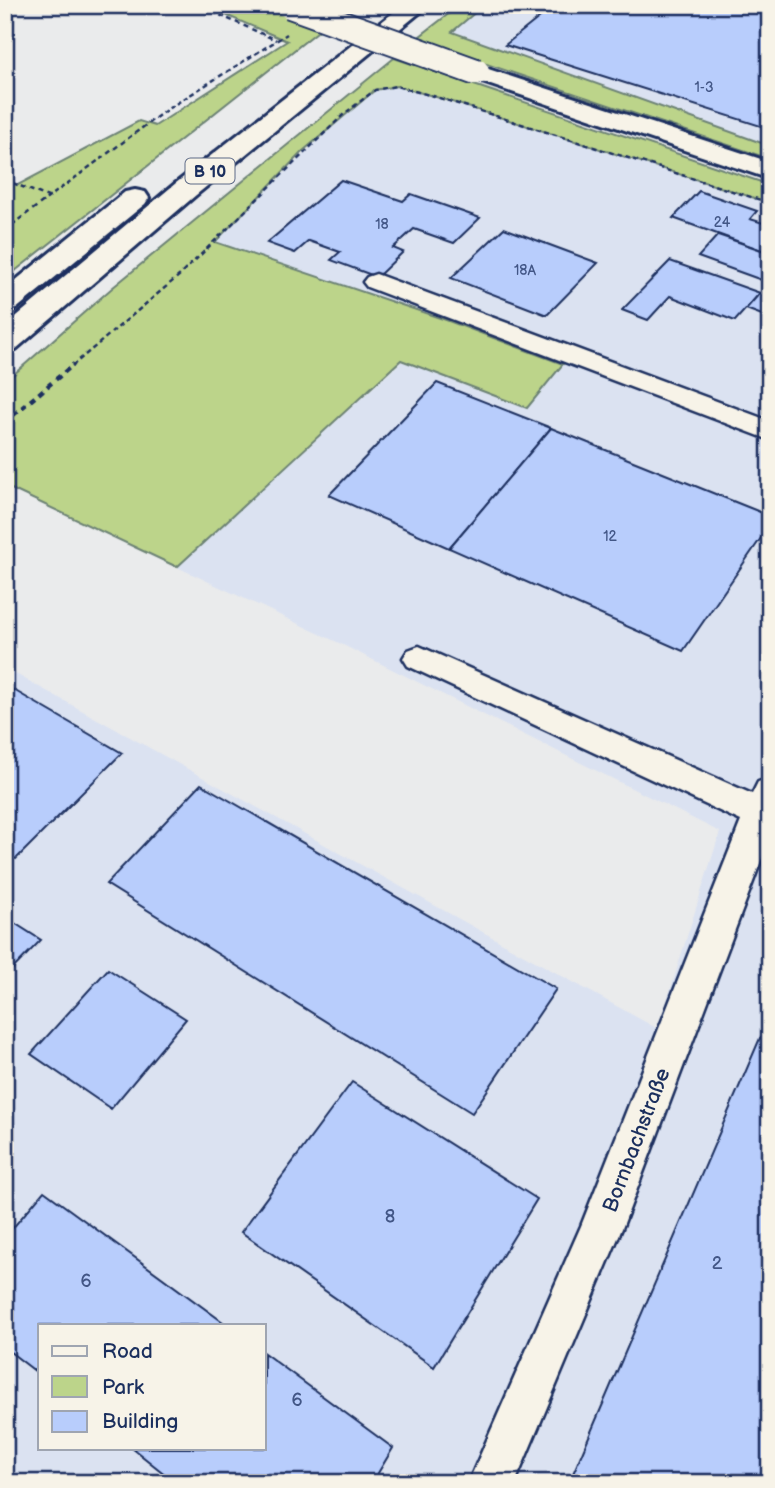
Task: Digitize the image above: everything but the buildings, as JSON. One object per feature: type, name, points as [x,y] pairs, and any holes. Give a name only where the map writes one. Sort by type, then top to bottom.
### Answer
[{"type":"main road","points":[[290,5],[476,72],[770,171]]},
{"type":"main road","name":"B 10","points":[[5,304],[157,180],[383,5]]},
{"type":"main road","name":"B 10","points":[[5,342],[197,181],[418,5]]},
{"type":"street","points":[[376,282],[770,431]]},
{"type":"street","points":[[419,658],[765,803]]},
{"type":"street","name":"Bornbachstraße","points":[[491,1483],[599,1235],[765,803]]},
{"type":"path","points":[[197,5],[277,40]]},
{"type":"path","points":[[5,230],[166,110],[288,33]]},
{"type":"path","points":[[5,422],[180,275],[303,151],[375,90],[396,86],[433,96],[770,203]]},
{"type":"path","points":[[5,180],[48,197]]},
{"type":"shaded area","points":[[484,5],[770,5],[770,146],[452,32]]},
{"type":"shaded area","points":[[396,86],[770,203],[770,1483],[5,1483],[5,668],[658,1029],[720,832],[337,642],[177,567],[446,321],[214,242],[344,114],[375,90]]},
{"type":"green space","points":[[202,5],[261,5],[322,28],[5,279],[5,180],[18,185],[139,121],[155,126],[287,41]]},
{"type":"green space","points":[[460,5],[484,5],[452,32],[770,146],[770,159],[415,40]]},
{"type":"green space","points":[[394,58],[770,185],[770,203],[433,96],[396,86],[375,90],[303,151],[215,242],[446,320],[563,364],[527,408],[401,360],[177,567],[5,486],[5,382],[112,288]]}]
